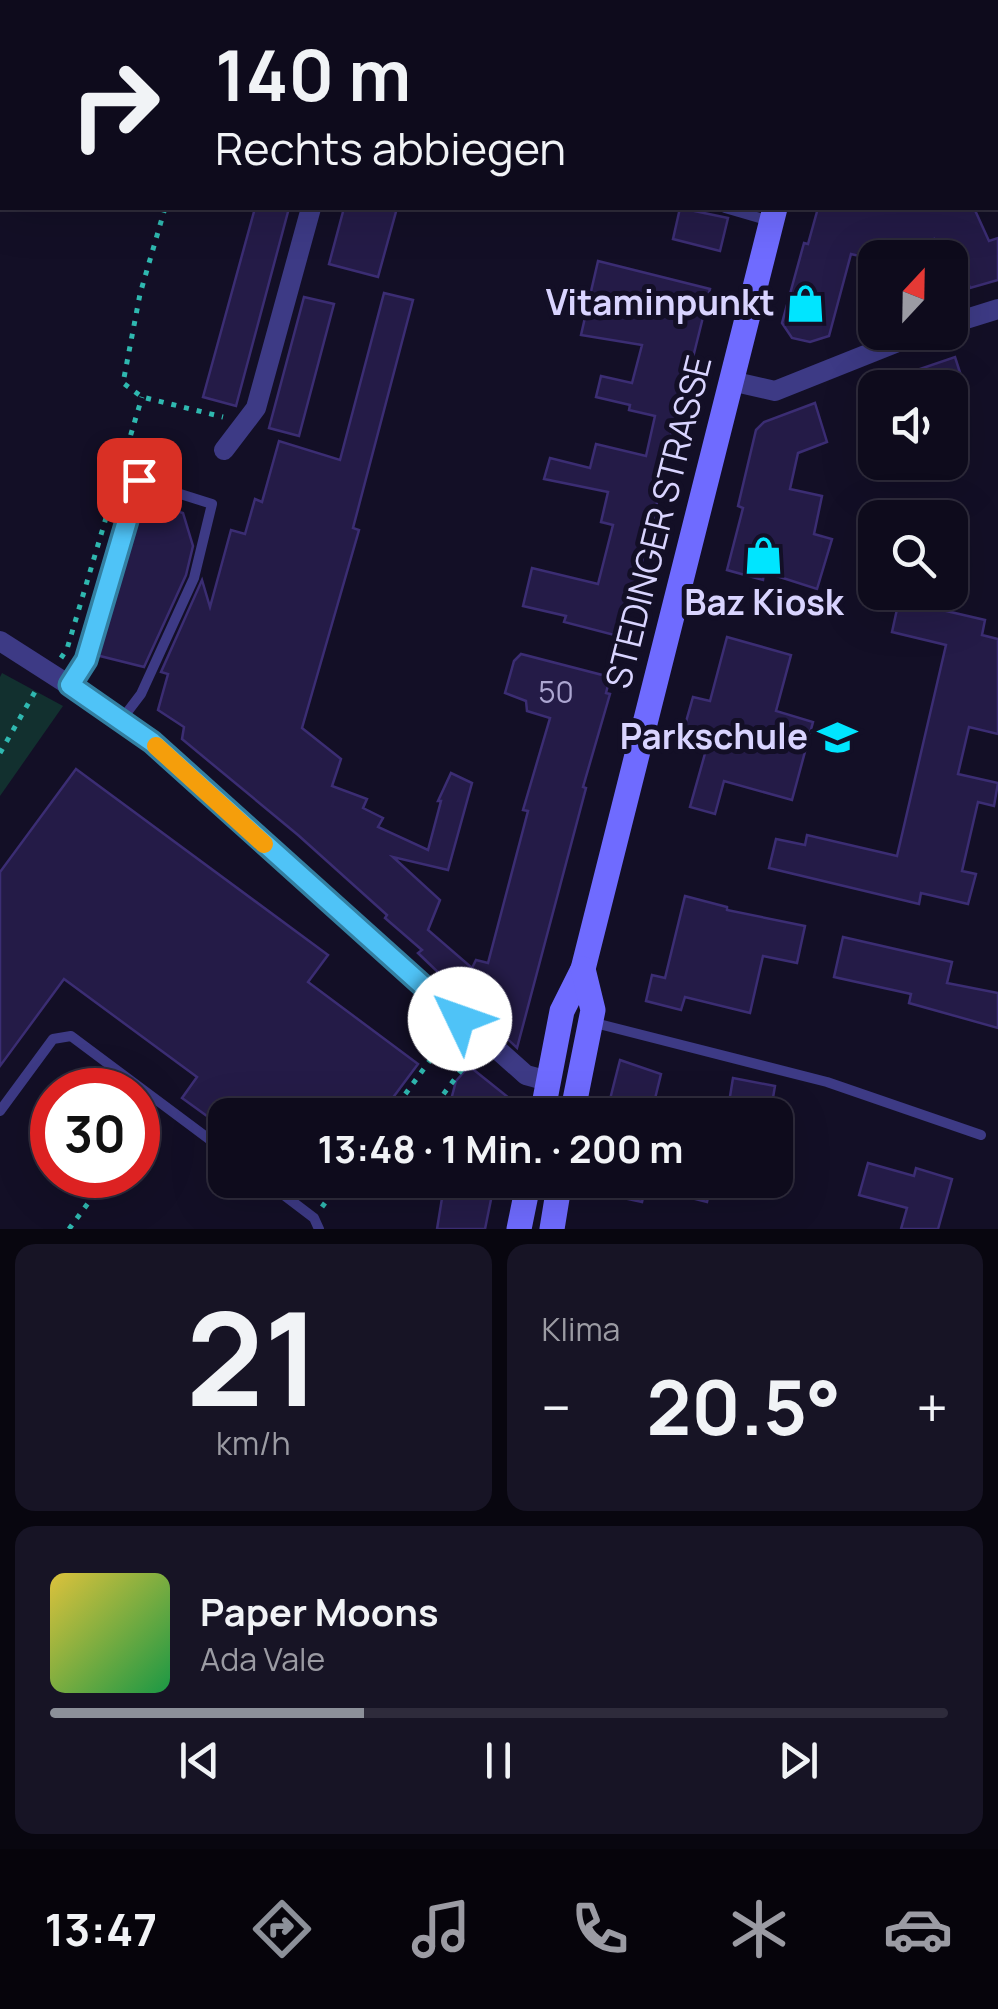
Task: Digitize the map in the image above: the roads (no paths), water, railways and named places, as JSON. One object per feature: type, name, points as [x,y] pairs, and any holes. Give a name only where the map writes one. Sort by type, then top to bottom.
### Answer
[{"type":"main road","name":"STEDINGER STRASSE","points":[[545,1098],[562,1010],[583,970],[773,214]]},
{"type":"main road","name":"STEDINGER STRASSE","points":[[576,1098],[593,1010],[583,970]]},
{"type":"main road","points":[[548,1081],[578,1088]]},
{"type":"main road","points":[[519,1229],[525,1198]]},
{"type":"main road","points":[[552,1229],[557,1198]]},
{"type":"street","points":[[224,450],[256,408],[310,210]]},
{"type":"street","points":[[968,318],[998,309]]},
{"type":"street","points":[[731,382],[775,391],[878,350]]},
{"type":"street","points":[[0,641],[122,719],[526,1076],[548,1081]]},
{"type":"lane","points":[[741,210],[773,214]]},
{"type":"lane","points":[[70,685],[86,660],[139,480],[212,504],[194,578],[140,694],[122,719]]},
{"type":"lane","points":[[590,1022],[828,1082],[981,1135]]},
{"type":"lane","points":[[0,1111],[53,1039],[71,1036],[208,1139]]},
{"type":"lane","points":[[286,1198],[316,1223]]},
{"type":"place","name":"Vitaminpunkt","points":[[805,303]]},
{"type":"place","name":"Baz Kiosk","points":[[764,556]]},
{"type":"place","name":"Parkschule","points":[[838,737]]}]
